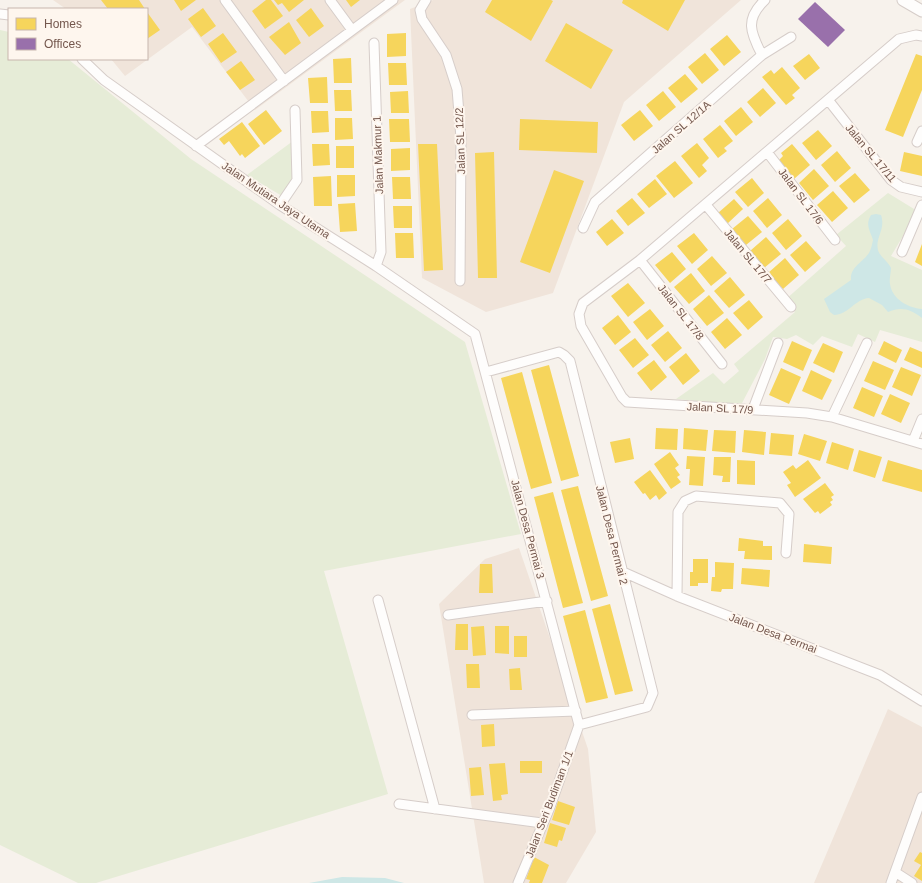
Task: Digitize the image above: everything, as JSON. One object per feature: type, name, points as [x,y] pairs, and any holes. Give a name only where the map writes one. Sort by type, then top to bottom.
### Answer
[{"type":"street","points":[[225,0],[284,81]]},
{"type":"street","points":[[330,0],[352,30]]},
{"type":"street","points":[[196,146],[393,0]]},
{"type":"street","name":"Jalan SL 12/2","points":[[426,0],[420,10],[422,19],[446,55],[457,89],[461,138],[460,281]]},
{"type":"street","points":[[762,55],[753,38],[751,20],[756,9],[765,0]]},
{"type":"street","points":[[904,0],[922,11]]},
{"type":"street","points":[[640,260],[899,39],[916,34],[922,36]]},
{"type":"street","name":"Jalan SL 12/1A","points":[[583,228],[595,202],[762,55],[791,37]]},
{"type":"street","name":"Jalan Makmur 1","points":[[374,43],[381,252],[376,266]]},
{"type":"street","name":"Jalan Mutiara Jaya Utama","points":[[83,60],[99,75],[280,205],[376,266],[475,334]]},
{"type":"street","name":"Jalan SL 17/11","points":[[829,100],[891,180],[905,188],[922,192]]},
{"type":"street","points":[[280,205],[297,180],[295,110]]},
{"type":"street","points":[[917,142],[922,131]]},
{"type":"street","name":"Jalan SL 17/6","points":[[767,152],[835,240]]},
{"type":"street","name":"Jalan SL 17/7","points":[[706,205],[791,307]]},
{"type":"street","points":[[902,252],[922,205]]},
{"type":"street","name":"Jalan SL 17/9","points":[[640,260],[583,303],[579,314],[580,326],[622,397],[627,402],[807,412],[832,417],[922,444]]},
{"type":"street","name":"Jalan SL 17/8","points":[[640,260],[722,364]]},
{"type":"street","name":"Jalan Desa Permai 3","points":[[475,334],[579,725]]},
{"type":"street","points":[[753,410],[778,343]]},
{"type":"street","points":[[832,417],[866,343]]},
{"type":"street","name":"Jalan Desa Permai 2","points":[[486,372],[559,352],[570,361],[621,571],[653,693],[647,707],[579,725]]},
{"type":"street","points":[[913,441],[922,418]]},
{"type":"street","points":[[677,596],[678,512],[685,501],[696,496],[780,503],[789,514],[786,553]]},
{"type":"street","name":"Jalan Desa Permai","points":[[621,571],[677,596],[880,675],[922,701]]},
{"type":"street","points":[[378,600],[434,809]]},
{"type":"street","points":[[448,615],[547,601]]},
{"type":"street","points":[[472,715],[576,710]]},
{"type":"street","name":"Jalan Seri Budiman 1/1","points":[[518,883],[550,807],[579,725]]},
{"type":"street","points":[[891,883],[922,797]]},
{"type":"street","points":[[399,804],[542,823]]},
{"type":"street","points":[[895,872],[912,883]]},
{"type":"shaded area","points":[[53,0],[405,0],[255,110],[192,27],[148,59],[148,8],[65,8]]},
{"type":"shaded area","points":[[433,0],[741,0],[624,102],[553,293],[486,312],[422,278],[410,9]]},
{"type":"shaded area","points":[[112,60],[147,60],[125,76]]},
{"type":"shaded area","points":[[519,548],[588,749],[596,832],[566,883],[484,883],[439,604],[485,559]]},
{"type":"shaded area","points":[[888,709],[922,727],[922,883],[814,883]]},
{"type":"green space","points":[[0,30],[8,32],[8,60],[69,60],[191,159],[465,342],[521,534],[324,571],[388,794],[96,883],[78,883],[0,845]]},
{"type":"green space","points":[[293,141],[294,179],[282,196],[247,175]]},
{"type":"green space","points":[[888,193],[914,209],[915,216],[891,256],[922,270],[922,342],[880,330],[875,342],[858,334],[852,347],[822,336],[813,345],[796,335],[787,339],[773,337],[765,359],[741,405],[676,399],[713,373],[724,384],[739,371],[734,364],[795,312],[785,300],[846,246],[836,235]]},
{"type":"water","points":[[871,215],[881,215],[882,220],[877,245],[878,250],[880,255],[891,268],[891,289],[897,298],[906,305],[922,309],[922,318],[914,312],[906,309],[897,309],[888,312],[882,305],[869,298],[860,301],[839,314],[834,315],[830,312],[824,299],[851,280],[854,268],[869,253],[873,240],[868,222]]},
{"type":"water","points":[[342,877],[385,878],[404,883],[309,883]]},
{"type":"building: Homes","points":[[101,0],[139,0],[144,8],[107,8]]},
{"type":"building: Homes","points":[[174,0],[196,0],[181,11]]},
{"type":"building: Homes","points":[[266,0],[271,0],[283,16],[265,29],[252,11]]},
{"type":"building: Homes","points":[[274,0],[304,0],[289,12],[282,3],[278,5]]},
{"type":"building: Homes","points":[[346,0],[360,0],[351,7]]},
{"type":"building: Homes","points":[[492,0],[553,1],[531,41],[485,12]]},
{"type":"building: Homes","points":[[623,0],[685,0],[668,31],[622,3]]},
{"type":"building: Homes","points":[[203,8],[216,26],[201,37],[188,19]]},
{"type":"building: Homes","points":[[311,8],[324,26],[309,37],[296,20]]},
{"type":"building: Homes","points":[[148,13],[160,30],[148,38]]},
{"type":"building: Homes","points":[[289,22],[301,43],[285,55],[269,37]]},
{"type":"building: Homes","points":[[566,23],[613,50],[591,89],[545,61]]},
{"type":"building: Homes","points":[[223,33],[237,52],[221,63],[208,44]]},
{"type":"building: Homes","points":[[406,33],[406,56],[387,57],[387,34]]},
{"type":"building: Homes","points":[[727,35],[741,52],[724,66],[710,49]]},
{"type":"building: Homes","points":[[705,53],[719,70],[702,84],[688,67]]},
{"type":"building: Homes","points":[[809,54],[820,68],[805,80],[793,66]]},
{"type":"building: Homes","points":[[916,54],[922,56],[922,90],[903,137],[885,130]]},
{"type":"building: Homes","points":[[351,58],[352,83],[334,83],[333,59]]},
{"type":"building: Homes","points":[[241,61],[255,80],[240,90],[226,72]]},
{"type":"building: Homes","points":[[388,63],[406,63],[407,85],[389,85]]},
{"type":"building: Homes","points":[[782,67],[800,88],[792,95],[795,98],[786,105],[762,77],[771,70],[774,74]]},
{"type":"building: Homes","points":[[685,74],[698,89],[681,103],[668,88]]},
{"type":"building: Homes","points":[[327,77],[328,103],[310,103],[308,78]]},
{"type":"building: Homes","points":[[763,88],[776,103],[760,117],[747,102]]},
{"type":"building: Homes","points":[[334,90],[351,90],[352,111],[335,111]]},
{"type":"building: Homes","points":[[408,91],[409,113],[391,113],[390,92]]},
{"type":"building: Homes","points":[[663,91],[676,107],[659,121],[646,105]]},
{"type":"building: Homes","points":[[741,107],[753,122],[736,136],[724,121]]},
{"type":"building: Homes","points":[[266,110],[282,131],[264,145],[248,124]]},
{"type":"building: Homes","points":[[640,110],[653,126],[634,141],[621,125]]},
{"type":"building: Homes","points":[[311,111],[328,111],[329,132],[312,133]]},
{"type":"building: Homes","points":[[335,118],[352,118],[353,139],[335,140]]},
{"type":"building: Homes","points":[[389,119],[409,119],[410,142],[390,142]]},
{"type":"building: Homes","points":[[520,119],[598,122],[597,153],[519,150]]},
{"type":"building: Homes","points":[[242,122],[260,146],[245,158],[242,154],[240,156],[229,141],[224,145],[219,139]]},
{"type":"building: Homes","points":[[720,125],[733,141],[724,148],[727,151],[718,158],[703,139]]},
{"type":"building: Homes","points":[[818,130],[832,146],[816,160],[802,143]]},
{"type":"building: Homes","points":[[697,143],[709,158],[702,165],[707,171],[699,178],[681,156]]},
{"type":"building: Homes","points":[[312,144],[329,144],[330,165],[313,166]]},
{"type":"building: Homes","points":[[418,144],[437,144],[443,270],[424,271]]},
{"type":"building: Homes","points":[[792,144],[810,165],[794,179],[778,161],[783,156],[781,153]]},
{"type":"building: Homes","points":[[336,146],[354,146],[354,168],[336,168]]},
{"type":"building: Homes","points":[[410,148],[410,170],[391,171],[391,149]]},
{"type":"building: Homes","points":[[837,151],[851,168],[835,182],[821,165]]},
{"type":"building: Homes","points":[[494,152],[497,278],[478,278],[475,153]]},
{"type":"building: Homes","points":[[904,152],[922,156],[922,176],[900,171]]},
{"type":"building: Homes","points":[[675,161],[693,183],[674,198],[656,176]]},
{"type":"building: Homes","points":[[814,169],[829,186],[813,200],[799,183]]},
{"type":"building: Homes","points":[[554,170],[584,181],[550,273],[520,262]]},
{"type":"building: Homes","points":[[855,173],[870,190],[854,203],[839,186]]},
{"type":"building: Homes","points":[[337,175],[355,175],[355,196],[337,197]]},
{"type":"building: Homes","points":[[331,176],[332,206],[314,206],[313,177]]},
{"type":"building: Homes","points":[[392,177],[410,177],[411,199],[393,199]]},
{"type":"building: Homes","points":[[752,178],[764,193],[748,207],[735,192]]},
{"type":"building: Homes","points":[[655,179],[667,194],[649,208],[637,194]]},
{"type":"building: Homes","points":[[833,191],[848,208],[832,222],[817,205]]},
{"type":"building: Homes","points":[[632,198],[645,213],[628,226],[616,211]]},
{"type":"building: Homes","points":[[768,198],[782,215],[767,228],[753,211]]},
{"type":"building: Homes","points":[[734,199],[743,209],[727,224],[718,213]]},
{"type":"building: Homes","points":[[355,203],[357,231],[340,232],[338,204]]},
{"type":"building: Homes","points":[[393,206],[412,206],[412,228],[394,228]]},
{"type":"building: Homes","points":[[748,216],[762,232],[746,245],[732,229]]},
{"type":"building: Homes","points":[[612,219],[624,233],[607,246],[596,232]]},
{"type":"building: Homes","points":[[788,219],[802,236],[786,250],[772,233]]},
{"type":"building: Homes","points":[[395,233],[413,233],[414,258],[396,258]]},
{"type":"building: Homes","points":[[694,233],[708,250],[692,264],[677,246]]},
{"type":"building: Homes","points":[[766,237],[781,254],[764,268],[750,251]]},
{"type":"building: Homes","points":[[806,241],[821,258],[805,272],[790,255]]},
{"type":"building: Homes","points":[[922,244],[922,266],[915,262]]},
{"type":"building: Homes","points":[[672,252],[686,269],[670,283],[655,265]]},
{"type":"building: Homes","points":[[712,256],[727,273],[711,286],[697,269]]},
{"type":"building: Homes","points":[[785,258],[799,275],[783,289],[768,273]]},
{"type":"building: Homes","points":[[691,273],[705,291],[689,304],[674,287]]},
{"type":"building: Homes","points":[[730,277],[745,295],[729,308],[714,291]]},
{"type":"building: Homes","points":[[628,283],[645,303],[628,317],[611,296]]},
{"type":"building: Homes","points":[[709,295],[724,313],[707,326],[693,309]]},
{"type":"building: Homes","points":[[749,300],[763,317],[748,330],[733,313]]},
{"type":"building: Homes","points":[[650,309],[664,326],[647,340],[633,322]]},
{"type":"building: Homes","points":[[618,315],[631,332],[615,345],[602,328]]},
{"type":"building: Homes","points":[[727,318],[742,335],[725,349],[711,332]]},
{"type":"building: Homes","points":[[668,331],[682,348],[665,362],[651,345]]},
{"type":"building: Homes","points":[[635,338],[649,355],[633,368],[619,350]]},
{"type":"building: Homes","points":[[792,341],[812,350],[803,371],[783,362]]},
{"type":"building: Homes","points":[[884,341],[902,350],[896,363],[878,354]]},
{"type":"building: Homes","points":[[823,343],[843,352],[834,373],[813,363]]},
{"type":"building: Homes","points":[[910,347],[922,352],[922,368],[904,360]]},
{"type":"building: Homes","points":[[686,353],[700,371],[683,385],[669,367]]},
{"type":"building: Homes","points":[[654,360],[667,377],[651,391],[637,373]]},
{"type":"building: Homes","points":[[873,361],[894,370],[885,390],[864,381]]},
{"type":"building: Homes","points":[[549,365],[579,476],[561,481],[531,370]]},
{"type":"building: Homes","points":[[901,367],[921,375],[912,396],[892,387]]},
{"type":"building: Homes","points":[[781,368],[801,377],[789,404],[769,395]]},
{"type":"building: Homes","points":[[811,370],[832,380],[822,400],[802,391]]},
{"type":"building: Homes","points":[[522,372],[552,483],[531,489],[501,378]]},
{"type":"building: Homes","points":[[862,387],[883,396],[874,417],[853,408]]},
{"type":"building: Homes","points":[[890,394],[910,403],[901,423],[881,414]]},
{"type":"building: Homes","points":[[656,428],[678,429],[677,450],[655,449]]},
{"type":"building: Homes","points":[[684,428],[708,430],[706,451],[683,449]]},
{"type":"building: Homes","points":[[714,430],[736,431],[735,453],[712,451]]},
{"type":"building: Homes","points":[[744,430],[766,432],[764,455],[742,452]]},
{"type":"building: Homes","points":[[771,433],[794,435],[792,456],[769,454]]},
{"type":"building: Homes","points":[[804,434],[827,441],[820,461],[798,454]]},
{"type":"building: Homes","points":[[630,438],[634,459],[615,463],[610,442]]},
{"type":"building: Homes","points":[[832,442],[854,449],[848,470],[826,463]]},
{"type":"building: Homes","points":[[859,450],[882,457],[875,478],[853,471]]},
{"type":"building: Homes","points":[[670,452],[679,465],[675,468],[680,475],[677,477],[681,482],[671,489],[654,464]]},
{"type":"building: Homes","points":[[687,456],[705,457],[703,486],[689,485],[690,469],[686,469]]},
{"type":"building: Homes","points":[[714,457],[731,457],[730,482],[722,482],[723,476],[713,475]]},
{"type":"building: Homes","points":[[737,460],[755,461],[755,485],[737,484]]},
{"type":"building: Homes","points":[[808,460],[821,478],[795,497],[787,485],[791,483],[783,472],[793,465],[796,469]]},
{"type":"building: Homes","points":[[888,460],[922,470],[922,492],[882,481]]},
{"type":"building: Homes","points":[[650,470],[667,493],[659,500],[656,495],[650,500],[645,493],[643,494],[634,482]]},
{"type":"building: Homes","points":[[825,483],[834,495],[831,497],[833,500],[830,502],[832,505],[820,514],[818,511],[815,513],[803,499]]},
{"type":"building: Homes","points":[[578,486],[608,596],[591,601],[561,490]]},
{"type":"building: Homes","points":[[553,492],[583,603],[563,608],[534,497]]},
{"type":"building: Homes","points":[[739,538],[763,541],[763,546],[772,546],[772,560],[744,559],[745,551],[738,551]]},
{"type":"building: Homes","points":[[804,544],[832,547],[831,564],[803,562]]},
{"type":"building: Homes","points":[[693,559],[708,559],[708,583],[698,583],[698,586],[690,586],[690,572],[693,572]]},
{"type":"building: Homes","points":[[715,562],[734,563],[733,589],[722,589],[721,592],[711,591],[712,577],[715,577]]},
{"type":"building: Homes","points":[[480,564],[492,564],[493,593],[479,593]]},
{"type":"building: Homes","points":[[742,568],[770,570],[769,587],[741,584]]},
{"type":"building: Homes","points":[[610,604],[633,691],[615,695],[592,609]]},
{"type":"building: Homes","points":[[585,610],[608,698],[586,703],[563,616]]},
{"type":"building: Homes","points":[[456,624],[468,624],[468,650],[455,650]]},
{"type":"building: Homes","points":[[484,626],[486,655],[473,656],[471,627]]},
{"type":"building: Homes","points":[[495,626],[509,626],[509,654],[495,653]]},
{"type":"building: Homes","points":[[514,636],[527,636],[527,657],[514,657]]},
{"type":"building: Homes","points":[[466,664],[479,664],[480,688],[467,688]]},
{"type":"building: Homes","points":[[520,668],[522,690],[510,690],[509,669]]},
{"type":"building: Homes","points":[[494,724],[495,746],[482,747],[481,725]]},
{"type":"building: Homes","points":[[520,761],[542,761],[542,773],[520,773]]},
{"type":"building: Homes","points":[[505,763],[508,794],[501,795],[502,800],[493,801],[489,764]]},
{"type":"building: Homes","points":[[481,767],[484,795],[471,796],[469,768]]},
{"type":"building: Homes","points":[[558,801],[575,807],[569,825],[552,820]]},
{"type":"building: Homes","points":[[550,823],[566,828],[562,841],[559,840],[557,847],[544,843]]},
{"type":"building: Homes","points":[[920,852],[922,853],[922,881],[914,876],[921,865],[914,861]]},
{"type":"building: Homes","points":[[534,857],[549,865],[542,883],[529,883],[530,880],[526,879]]},
{"type":"building: Offices","points":[[815,2],[845,30],[828,47],[798,19]]}]
